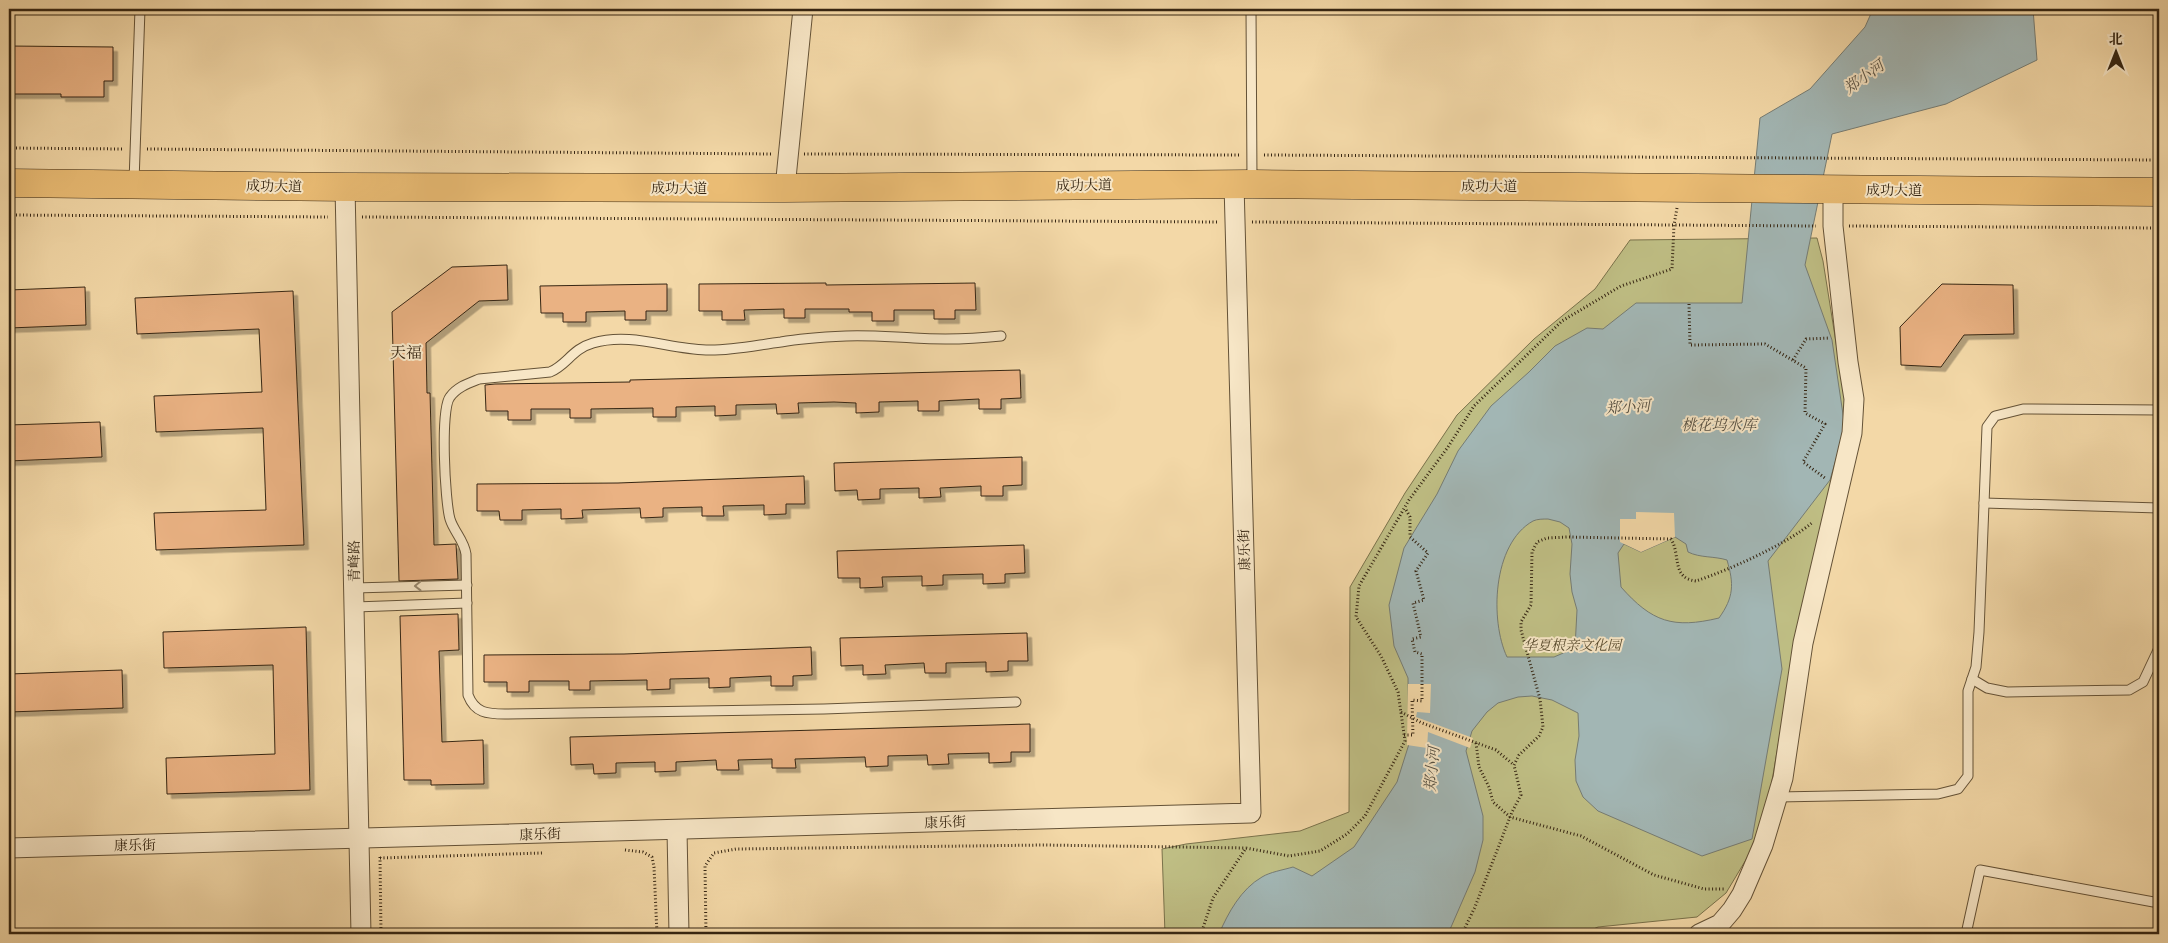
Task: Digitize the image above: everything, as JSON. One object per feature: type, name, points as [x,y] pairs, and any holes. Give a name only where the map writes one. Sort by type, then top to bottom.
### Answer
[{"type":"main road","name":"成功大道","points":[[9,183],[345,187],[785,188],[1243,184],[2159,192]]},
{"type":"street","points":[[785,188],[803,9]]},
{"type":"street","name":"康乐街","points":[[9,848],[1251,813],[1235,222],[1243,184]]},
{"type":"street","name":"青峰路","points":[[345,187],[361,934]]},
{"type":"street","points":[[1699,934],[1720,924],[1732,910],[1744,888],[1763,845],[1784,778],[1803,643],[1852,433],[1854,399],[1830,226],[1830,190]]},
{"type":"street","points":[[677,830],[679,934]]},
{"type":"lane","points":[[134,185],[140,9]]},
{"type":"lane","points":[[1243,184],[1252,155],[1251,9]]},
{"type":"lane","points":[[1001,336],[925,338],[874,335],[845,336],[800,339],[708,350],[683,349],[647,341],[611,340],[581,347],[550,372],[530,376],[488,378],[468,383],[449,397],[445,412],[447,502],[450,520],[465,546],[468,695],[471,703],[478,711],[488,714],[814,709],[1016,702]]},
{"type":"lane","points":[[1778,796],[1938,794],[1958,789],[1968,776],[1968,691],[1976,666],[1979,632],[1987,427],[1995,416],[2024,409],[2159,410]]},
{"type":"lane","points":[[1984,503],[2159,508]]},
{"type":"lane","points":[[354,588],[467,585]]},
{"type":"lane","points":[[355,606],[467,603]]},
{"type":"lane","points":[[1972,679],[1987,688],[2007,692],[2129,690],[2143,682],[2159,648]]},
{"type":"lane","points":[[1966,934],[1980,870],[2159,903]]},
{"type":"path","points":[[9,148],[788,154],[2159,160]]},
{"type":"path","points":[[706,934],[705,866],[714,852],[736,849],[1044,845],[1246,848],[1289,856],[1320,851],[1348,834],[1365,816],[1405,741],[1398,692],[1381,656],[1356,617],[1359,586],[1405,507],[1448,447],[1474,406],[1562,321],[1621,286],[1672,269],[1674,225],[1680,187]]},
{"type":"path","points":[[9,215],[2159,228]]},
{"type":"path","points":[[1689,304],[1690,344],[1765,344],[1806,368],[1806,413],[1825,424],[1803,462],[1831,482]]},
{"type":"path","points":[[1793,360],[1806,339],[1845,337]]},
{"type":"path","points":[[1404,735],[1413,735],[1412,700],[1422,701],[1422,654],[1415,652],[1412,639],[1421,637],[1413,603],[1424,600],[1416,571],[1428,553],[1410,537],[1410,517],[1405,507]]},
{"type":"path","points":[[1514,765],[1519,755],[1539,736],[1543,727],[1543,711],[1527,656],[1521,622],[1531,605],[1532,552],[1537,542],[1547,538],[1568,537],[1671,539],[1682,576],[1687,580],[1696,581],[1774,546],[1803,530],[1815,520]]},
{"type":"path","points":[[1401,712],[1496,750],[1514,765],[1521,795],[1510,817],[1475,907],[1462,934]]},
{"type":"path","points":[[1476,743],[1479,767],[1489,787],[1493,802],[1510,817],[1581,836],[1654,875],[1704,889],[1744,888]]},
{"type":"path","points":[[1201,934],[1213,898],[1246,848]]},
{"type":"path","points":[[616,850],[643,852],[652,857],[656,934]]},
{"type":"path","points":[[381,934],[380,858],[547,852]]},
{"type":"green space","name":"华夏根亲文化园","points":[[1817,238],[1823,261],[1849,424],[1797,636],[1769,798],[1750,853],[1726,893],[1697,917],[1598,927],[1582,934],[1165,934],[1162,849],[1186,844],[1300,831],[1349,812],[1350,587],[1405,493],[1457,415],[1534,339],[1595,289],[1630,240]]},
{"type":"water","name":"桃花坞水库","points":[[1873,9],[2033,9],[2037,60],[1946,104],[1832,134],[1805,265],[1832,340],[1845,428],[1830,480],[1768,561],[1782,669],[1752,839],[1702,856],[1598,811],[1583,797],[1576,781],[1575,760],[1579,736],[1578,713],[1552,700],[1532,696],[1518,697],[1498,703],[1487,712],[1472,731],[1466,751],[1483,816],[1483,840],[1475,872],[1448,934],[1219,934],[1231,910],[1254,882],[1273,872],[1293,867],[1312,876],[1354,847],[1397,782],[1409,744],[1408,678],[1394,646],[1389,605],[1404,548],[1437,494],[1458,451],[1491,406],[1555,346],[1587,328],[1603,329],[1636,303],[1742,303],[1760,118],[1810,89],[1865,27]],"holes":[[[1548,519],[1560,522],[1569,528],[1572,544],[1570,574],[1577,610],[1575,648],[1554,657],[1507,657],[1498,624],[1498,584],[1502,565],[1509,547],[1519,532],[1533,521]],[[1675,537],[1686,544],[1688,552],[1727,560],[1732,583],[1728,603],[1719,618],[1689,623],[1664,620],[1643,608],[1621,587],[1618,553],[1624,544],[1641,552]]]},
{"type":"pier","points":[[1636,512],[1674,513],[1675,537],[1641,552],[1620,542],[1620,519],[1636,519]]},
{"type":"pier","points":[[1408,684],[1431,684],[1430,713],[1417,712],[1416,717],[1473,738],[1470,748],[1428,732],[1427,748],[1407,745]]},
{"type":"building","points":[[9,46],[113,47],[113,81],[104,81],[104,97],[61,97],[61,94],[9,94]]},
{"type":"building","points":[[507,265],[508,300],[479,301],[426,343],[427,393],[430,393],[434,545],[456,544],[458,579],[399,581],[392,312],[452,267]]},
{"type":"building","points":[[826,283],[826,285],[975,283],[976,310],[955,310],[955,319],[934,319],[934,310],[894,310],[894,321],[872,321],[872,312],[849,312],[849,309],[805,309],[805,318],[784,318],[784,309],[744,310],[745,320],[722,320],[722,311],[699,311],[699,284]]},
{"type":"building","points":[[667,284],[667,311],[646,311],[646,320],[625,320],[625,311],[586,312],[586,322],[563,322],[563,313],[541,313],[540,286]]},
{"type":"building","points":[[1942,284],[2013,285],[2014,334],[1964,335],[1941,367],[1901,365],[1900,327]]},
{"type":"building","points":[[85,287],[86,325],[9,328],[9,290]]},
{"type":"building","points":[[293,291],[304,545],[156,550],[154,513],[266,510],[263,428],[156,432],[154,396],[262,392],[259,329],[137,334],[135,298]]},
{"type":"building","points":[[1020,370],[1021,398],[1001,399],[1001,409],[979,409],[979,399],[939,401],[939,411],[918,411],[918,401],[879,402],[879,412],[856,413],[856,403],[834,402],[798,403],[799,413],[777,414],[776,404],[736,405],[736,415],[715,416],[715,406],[676,407],[676,417],[653,417],[653,408],[591,409],[591,418],[570,418],[570,409],[531,409],[531,420],[508,420],[508,411],[486,411],[485,385],[495,384],[630,382],[630,380]]},
{"type":"building","points":[[100,422],[102,457],[9,461],[9,425]]},
{"type":"building","points":[[1022,457],[1022,485],[1003,486],[1003,496],[981,496],[981,486],[940,488],[941,497],[919,498],[919,488],[880,489],[880,499],[858,500],[857,490],[835,491],[834,463]]},
{"type":"building","points":[[804,476],[805,504],[786,504],[786,514],[764,515],[764,505],[723,506],[724,516],[702,516],[702,507],[663,508],[663,517],[641,518],[640,508],[582,510],[583,518],[561,519],[561,509],[522,510],[522,520],[500,520],[499,511],[477,511],[477,484],[618,483]]},
{"type":"building","points":[[1024,545],[1025,573],[1005,574],[1005,583],[983,584],[983,574],[943,575],[943,585],[922,586],[922,576],[882,577],[883,587],[860,588],[860,578],[838,578],[837,551]]},
{"type":"building","points":[[458,614],[459,650],[439,651],[442,742],[483,740],[484,784],[431,785],[431,780],[404,780],[400,616]]},
{"type":"building","points":[[306,627],[310,790],[167,794],[166,758],[275,754],[273,665],[164,668],[163,632]]},
{"type":"building","points":[[1027,633],[1028,661],[1008,661],[1008,671],[986,672],[986,662],[946,663],[946,673],[925,673],[924,663],[885,665],[886,674],[863,675],[863,665],[841,666],[840,638]]},
{"type":"building","points":[[811,647],[812,675],[793,676],[793,686],[771,686],[771,676],[730,678],[730,687],[709,688],[709,678],[670,679],[670,689],[647,690],[647,680],[590,681],[590,690],[569,690],[569,681],[529,681],[529,692],[507,692],[507,682],[484,682],[484,655],[624,654]]},
{"type":"building","points":[[122,670],[123,708],[9,712],[9,674]]},
{"type":"building","points":[[1030,724],[1030,752],[1011,752],[1011,762],[989,763],[989,753],[948,754],[949,764],[928,765],[927,755],[888,756],[888,766],[866,767],[865,757],[795,759],[796,768],[772,768],[772,759],[738,760],[739,770],[717,770],[716,760],[676,762],[676,771],[655,772],[655,762],[616,763],[616,773],[594,774],[593,764],[571,765],[570,737]]},
{"type":"district","name":"天福","points":[[406,352]]},
{"type":"water label","name":"郑小河","points":[[1864,77]]},
{"type":"water label","name":"郑小河","points":[[1628,407]]},
{"type":"water label","name":"郑小河","points":[[1432,769]]}]
